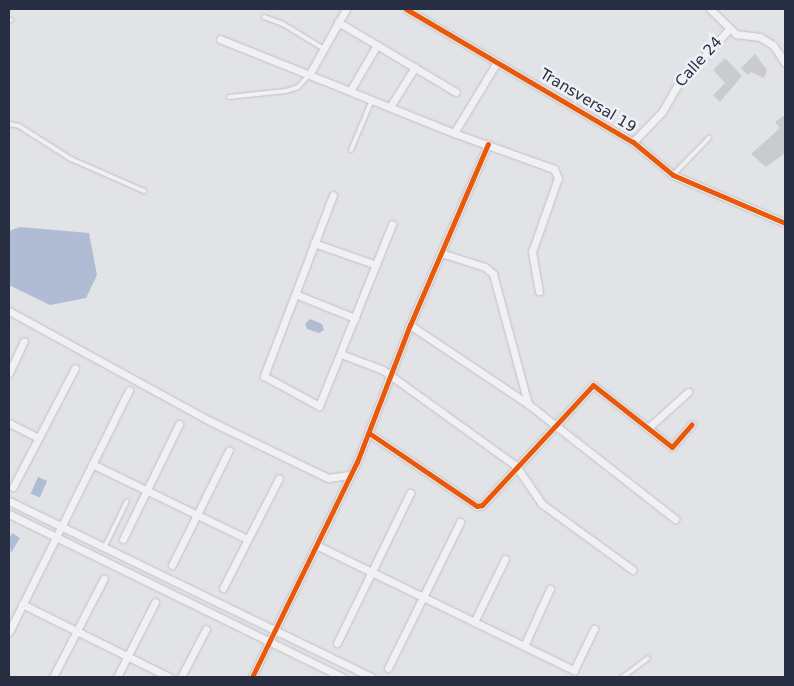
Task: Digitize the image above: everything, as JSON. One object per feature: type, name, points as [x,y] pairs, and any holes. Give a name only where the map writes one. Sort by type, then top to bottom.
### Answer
[{"type":"street","points":[[309,75],[346,9]]},
{"type":"street","name":"Transversal 19","points":[[406,9],[633,142],[673,175],[785,223]]},
{"type":"street","points":[[710,9],[729,29],[768,42],[785,64]]},
{"type":"street","points":[[338,22],[456,92]]},
{"type":"street","name":"Calle 24","points":[[633,142],[662,112],[677,86],[729,29]]},
{"type":"street","points":[[220,39],[390,108],[557,172],[558,178],[532,252],[538,292]]},
{"type":"street","points":[[350,91],[377,45]]},
{"type":"street","points":[[454,133],[497,62]]},
{"type":"street","points":[[390,108],[415,67]]},
{"type":"street","points":[[252,677],[369,433],[410,325],[488,144]]},
{"type":"street","points":[[333,194],[264,376],[319,406],[392,224]]},
{"type":"street","points":[[314,243],[376,265]]},
{"type":"street","points":[[440,253],[485,267],[492,274],[528,404]]},
{"type":"street","points":[[295,294],[355,318]]},
{"type":"street","points":[[9,311],[210,421],[319,474],[336,479],[349,475]]},
{"type":"street","points":[[410,325],[528,404],[675,519]]},
{"type":"street","points":[[9,373],[24,340]]},
{"type":"street","points":[[341,354],[382,370],[516,466],[542,504],[633,570]]},
{"type":"street","points":[[13,487],[75,368]]},
{"type":"street","points":[[369,433],[477,506],[482,505],[516,466],[594,385],[672,447],[692,424]]},
{"type":"street","points":[[9,632],[129,390]]},
{"type":"street","points":[[648,428],[688,392]]},
{"type":"street","points":[[9,423],[38,438]]},
{"type":"street","points":[[123,538],[179,424]]},
{"type":"street","points":[[172,565],[229,450]]},
{"type":"street","points":[[92,464],[247,539]]},
{"type":"street","points":[[223,588],[279,478]]},
{"type":"street","points":[[337,643],[410,493]]},
{"type":"street","points":[[9,501],[372,677]]},
{"type":"street","points":[[9,514],[342,677]]},
{"type":"street","points":[[388,668],[460,522]]},
{"type":"street","points":[[316,545],[574,670],[594,629]]},
{"type":"street","points":[[474,622],[504,558]]},
{"type":"street","points":[[53,677],[104,578]]},
{"type":"street","points":[[524,646],[550,589]]},
{"type":"street","points":[[117,677],[155,602]]},
{"type":"street","points":[[22,604],[169,677]]},
{"type":"street","points":[[182,677],[206,630]]},
{"type":"lane","points":[[264,17],[324,49]]},
{"type":"lane","points":[[229,97],[286,91],[298,87],[309,75]]},
{"type":"lane","points":[[352,150],[372,100]]},
{"type":"lane","points":[[9,124],[19,126],[70,159],[144,191]]},
{"type":"lane","points":[[673,175],[709,138]]},
{"type":"lane","points":[[104,548],[127,501]]},
{"type":"lane","points":[[622,677],[648,658]]},
{"type":"water","points":[[20,227],[89,233],[97,275],[86,298],[50,305],[9,285],[9,231]]},
{"type":"water","points":[[310,319],[322,324],[324,330],[319,333],[307,329],[305,324]]},
{"type":"water","points":[[38,477],[47,481],[40,498],[31,493]]},
{"type":"water","points":[[12,533],[20,538],[11,553],[9,539]]},
{"type":"building","points":[[755,54],[767,70],[764,78],[751,72],[748,75],[741,68]]},
{"type":"building","points":[[725,58],[742,76],[720,102],[713,95],[725,83],[713,70]]},
{"type":"building","points":[[785,115],[785,153],[766,167],[751,154],[780,128],[775,122]]},
{"type":"cycle path","points":[[406,9],[633,142],[673,175],[785,223]]},
{"type":"cycle path","points":[[252,677],[357,462],[410,325],[488,144]]},
{"type":"cycle path","points":[[369,433],[477,506],[482,505],[593,385],[672,447],[692,424]]}]
